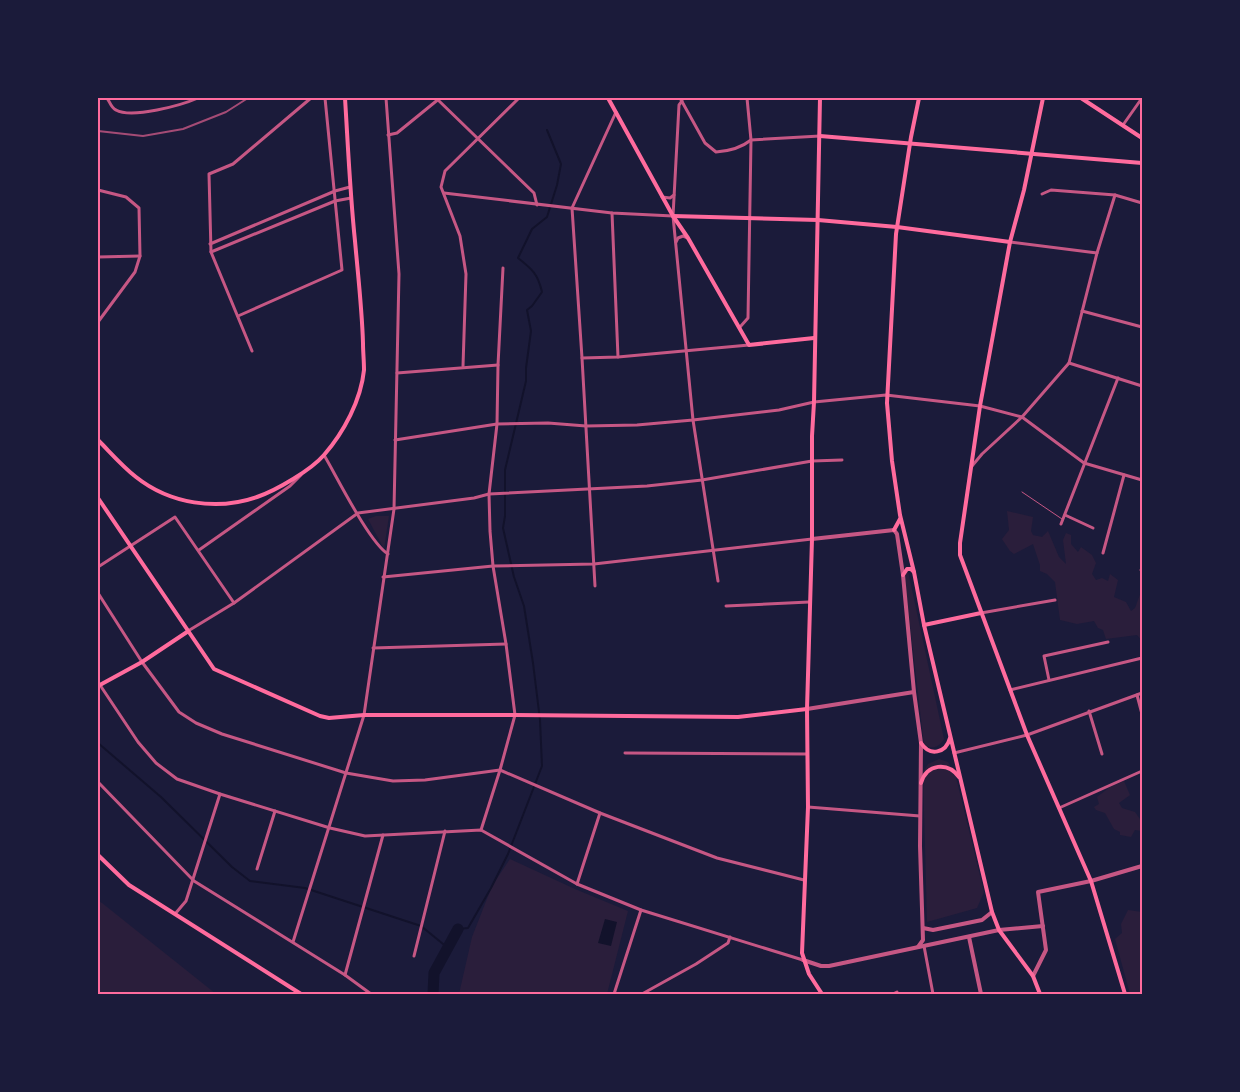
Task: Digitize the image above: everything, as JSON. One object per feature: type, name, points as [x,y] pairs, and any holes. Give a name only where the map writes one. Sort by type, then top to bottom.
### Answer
[{"type":"main road","points":[[98,440],[136,477],[159,491],[181,500],[205,504],[228,504],[250,500],[307,470],[324,455],[345,424],[357,400],[364,370],[362,320],[350,187],[346,98]]},
{"type":"main road","points":[[608,98],[662,197],[688,238],[749,345],[814,338]]},
{"type":"main road","points":[[820,98],[807,709],[808,807],[802,953],[809,974],[822,994]]},
{"type":"main road","points":[[919,98],[897,228],[886,394],[892,461],[900,515],[914,572],[924,625],[992,912],[999,930],[1032,976],[1038,994]]},
{"type":"main road","points":[[1043,98],[1024,190],[1010,242],[980,406],[970,468],[960,555],[1027,734],[1091,881],[1125,994]]},
{"type":"main road","points":[[1081,98],[1142,138]]},
{"type":"main road","points":[[820,136],[1142,163]]},
{"type":"main road","points":[[673,216],[818,220],[1010,242]]},
{"type":"main road","points":[[98,498],[209,664],[219,672],[320,716],[329,718],[364,715],[738,717],[807,709]]},
{"type":"main road","points":[[894,530],[900,515]]},
{"type":"main road","points":[[903,575],[907,569],[911,569],[914,572]]},
{"type":"main road","points":[[924,625],[981,613]]},
{"type":"main road","points":[[98,685],[142,662],[187,632]]},
{"type":"main road","points":[[921,743],[930,751],[938,752],[945,748],[950,737]]},
{"type":"main road","points":[[921,783],[929,770],[938,766],[948,767],[961,779]]},
{"type":"main road","points":[[98,855],[129,885],[301,994]]},
{"type":"street","points":[[107,98],[113,108],[123,113],[155,111],[198,98]]},
{"type":"street","points":[[252,351],[211,252],[209,174],[233,164],[311,98]]},
{"type":"street","points":[[238,316],[342,270],[325,98]]},
{"type":"street","points":[[293,942],[364,715],[394,509],[399,274],[386,98]]},
{"type":"street","points":[[388,135],[397,133],[438,98],[477,139],[534,192],[537,205]]},
{"type":"street","points":[[463,366],[466,274],[460,236],[441,187],[445,171],[519,98]]},
{"type":"street","points":[[740,327],[748,318],[751,140],[747,98]]},
{"type":"street","points":[[1123,125],[1142,98]]},
{"type":"street","points":[[681,99],[705,143],[716,152],[729,151],[751,140],[820,136]]},
{"type":"street","points":[[681,99],[679,105],[673,216],[693,420],[718,581]]},
{"type":"street","points":[[595,586],[572,208],[616,112]]},
{"type":"street","points":[[210,244],[335,191],[350,187]]},
{"type":"street","points":[[98,190],[126,197],[139,208],[140,256],[135,272],[98,322]]},
{"type":"street","points":[[1042,194],[1051,190],[1115,195],[1142,203]]},
{"type":"street","points":[[444,193],[612,213],[673,216]]},
{"type":"street","points":[[662,197],[670,198],[674,194]]},
{"type":"street","points":[[970,468],[982,454],[1022,417],[1069,363],[1097,253],[1115,195]]},
{"type":"street","points":[[211,252],[316,208],[335,201],[351,198]]},
{"type":"street","points":[[313,200],[316,208]]},
{"type":"street","points":[[288,211],[291,219]]},
{"type":"street","points":[[612,213],[618,357]]},
{"type":"street","points":[[258,224],[261,231]]},
{"type":"street","points":[[234,234],[237,241]]},
{"type":"street","points":[[676,243],[678,238],[683,236],[688,238]]},
{"type":"street","points":[[1010,242],[1097,253]]},
{"type":"street","points":[[98,257],[140,256]]},
{"type":"street","points":[[481,830],[515,715],[493,566],[489,494],[497,424],[503,268]]},
{"type":"street","points":[[1082,311],[1142,327]]},
{"type":"street","points":[[582,358],[618,357],[749,345]]},
{"type":"street","points":[[1069,363],[1142,386]]},
{"type":"street","points":[[397,372],[498,365]]},
{"type":"street","points":[[1061,524],[1118,378]]},
{"type":"street","points":[[395,440],[497,424],[637,425],[693,420],[779,410],[814,402],[886,394],[980,406],[1022,417],[1084,463],[1142,480]]},
{"type":"street","points":[[973,450],[977,454],[982,454]]},
{"type":"street","points":[[324,455],[381,549],[388,554]]},
{"type":"street","points":[[187,632],[234,603],[358,513],[489,494],[612,489],[702,480],[812,461],[842,460]]},
{"type":"street","points":[[199,550],[290,486],[307,470]]},
{"type":"street","points":[[1103,553],[1124,475]]},
{"type":"street","points":[[98,567],[175,517],[234,603]]},
{"type":"street","points":[[1064,517],[1093,528]]},
{"type":"street","points":[[383,577],[493,566],[594,564],[712,549],[894,530],[897,534],[903,575],[914,692],[921,743],[920,816],[923,940],[918,948]]},
{"type":"street","points":[[98,593],[142,662],[179,712],[196,723],[222,734],[346,773],[393,781],[425,780],[500,770],[600,813],[717,858],[804,880]]},
{"type":"street","points":[[981,613],[1055,600]]},
{"type":"street","points":[[726,606],[809,602]]},
{"type":"street","points":[[1049,680],[1044,656],[1108,642]]},
{"type":"street","points":[[373,648],[506,644]]},
{"type":"street","points":[[1010,690],[1142,658]]},
{"type":"street","points":[[98,685],[138,742],[156,762],[177,778],[220,794],[330,828],[365,836],[481,830],[577,884],[641,910],[821,966],[830,966],[999,930],[1043,926]]},
{"type":"street","points":[[807,709],[914,692]]},
{"type":"street","points":[[954,753],[1027,734],[1142,693]]},
{"type":"street","points":[[1136,696],[1142,714]]},
{"type":"street","points":[[1089,712],[1102,754]]},
{"type":"street","points":[[625,753],[807,754]]},
{"type":"street","points":[[1059,808],[1142,771]]},
{"type":"street","points":[[98,782],[194,881],[345,975],[371,994]]},
{"type":"street","points":[[174,915],[186,902],[194,881],[220,794]]},
{"type":"street","points":[[808,807],[920,816]]},
{"type":"street","points":[[257,870],[275,811]]},
{"type":"street","points":[[577,884],[600,813]]},
{"type":"street","points":[[414,956],[445,831]]},
{"type":"street","points":[[345,975],[383,835]]},
{"type":"street","points":[[1032,976],[1046,950],[1038,892],[1091,881],[1142,866]]},
{"type":"street","points":[[614,994],[641,910]]},
{"type":"street","points":[[923,928],[934,930],[982,920],[992,912]]},
{"type":"street","points":[[642,994],[696,964],[728,943],[730,937]]},
{"type":"street","points":[[969,937],[981,994]]},
{"type":"street","points":[[923,940],[930,945]]},
{"type":"street","points":[[924,946],[933,994]]},
{"type":"street","points":[[893,994],[897,992]]},
{"type":"lane","points":[[1022,492],[1064,517]]},
{"type":"shaded area","points":[[1007,511],[1033,517],[1031,531],[1033,535],[1042,537],[1048,531],[1059,557],[1066,564],[1063,540],[1066,533],[1071,535],[1071,544],[1078,552],[1081,547],[1092,555],[1096,563],[1092,574],[1096,580],[1102,578],[1108,581],[1110,574],[1118,580],[1114,597],[1126,602],[1131,611],[1135,608],[1142,589],[1142,641],[1137,635],[1106,639],[1103,630],[1098,628],[1094,621],[1077,624],[1060,620],[1055,582],[1047,574],[1040,571],[1040,565],[1033,544],[1014,554],[1002,539],[1009,530]]},
{"type":"shaded area","points":[[376,516],[389,516],[384,549],[368,519]]},
{"type":"shaded area","points":[[908,571],[944,739],[938,746],[933,747],[924,745],[904,573]]},
{"type":"shaded area","points":[[939,759],[948,762],[955,773],[984,892],[977,908],[927,922],[923,773],[928,764]]},
{"type":"shaded area","points":[[1124,781],[1130,795],[1119,803],[1122,808],[1135,812],[1142,822],[1142,831],[1135,830],[1131,837],[1120,835],[1120,832],[1114,829],[1105,813],[1096,810],[1094,807],[1099,804],[1097,797],[1110,787]]},
{"type":"shaded area","points":[[510,859],[628,911],[607,994],[459,994],[472,937],[492,886]]},
{"type":"shaded area","points":[[98,901],[102,903],[216,994],[98,994]]},
{"type":"shaded area","points":[[1128,910],[1142,912],[1142,994],[1130,994],[1115,939],[1122,933],[1121,924]]},
{"type":"shaded area","points":[[605,919],[617,922],[611,946],[598,943]]},
{"type":"waterway","points":[[458,929],[468,928],[491,888],[508,854],[542,766],[540,720],[524,606],[514,577],[503,528],[505,516],[505,470],[526,381],[531,331],[527,310],[542,292],[534,272],[518,258],[532,229],[547,217],[561,164],[547,130]]},
{"type":"waterway","points":[[98,743],[161,797],[232,867],[250,881],[305,888],[421,926],[448,948]]},
{"type":"waterway","points":[[433,994],[434,973],[458,929]]},
{"type":"railway","points":[[98,131],[143,136],[183,129],[226,112],[248,98]]}]
